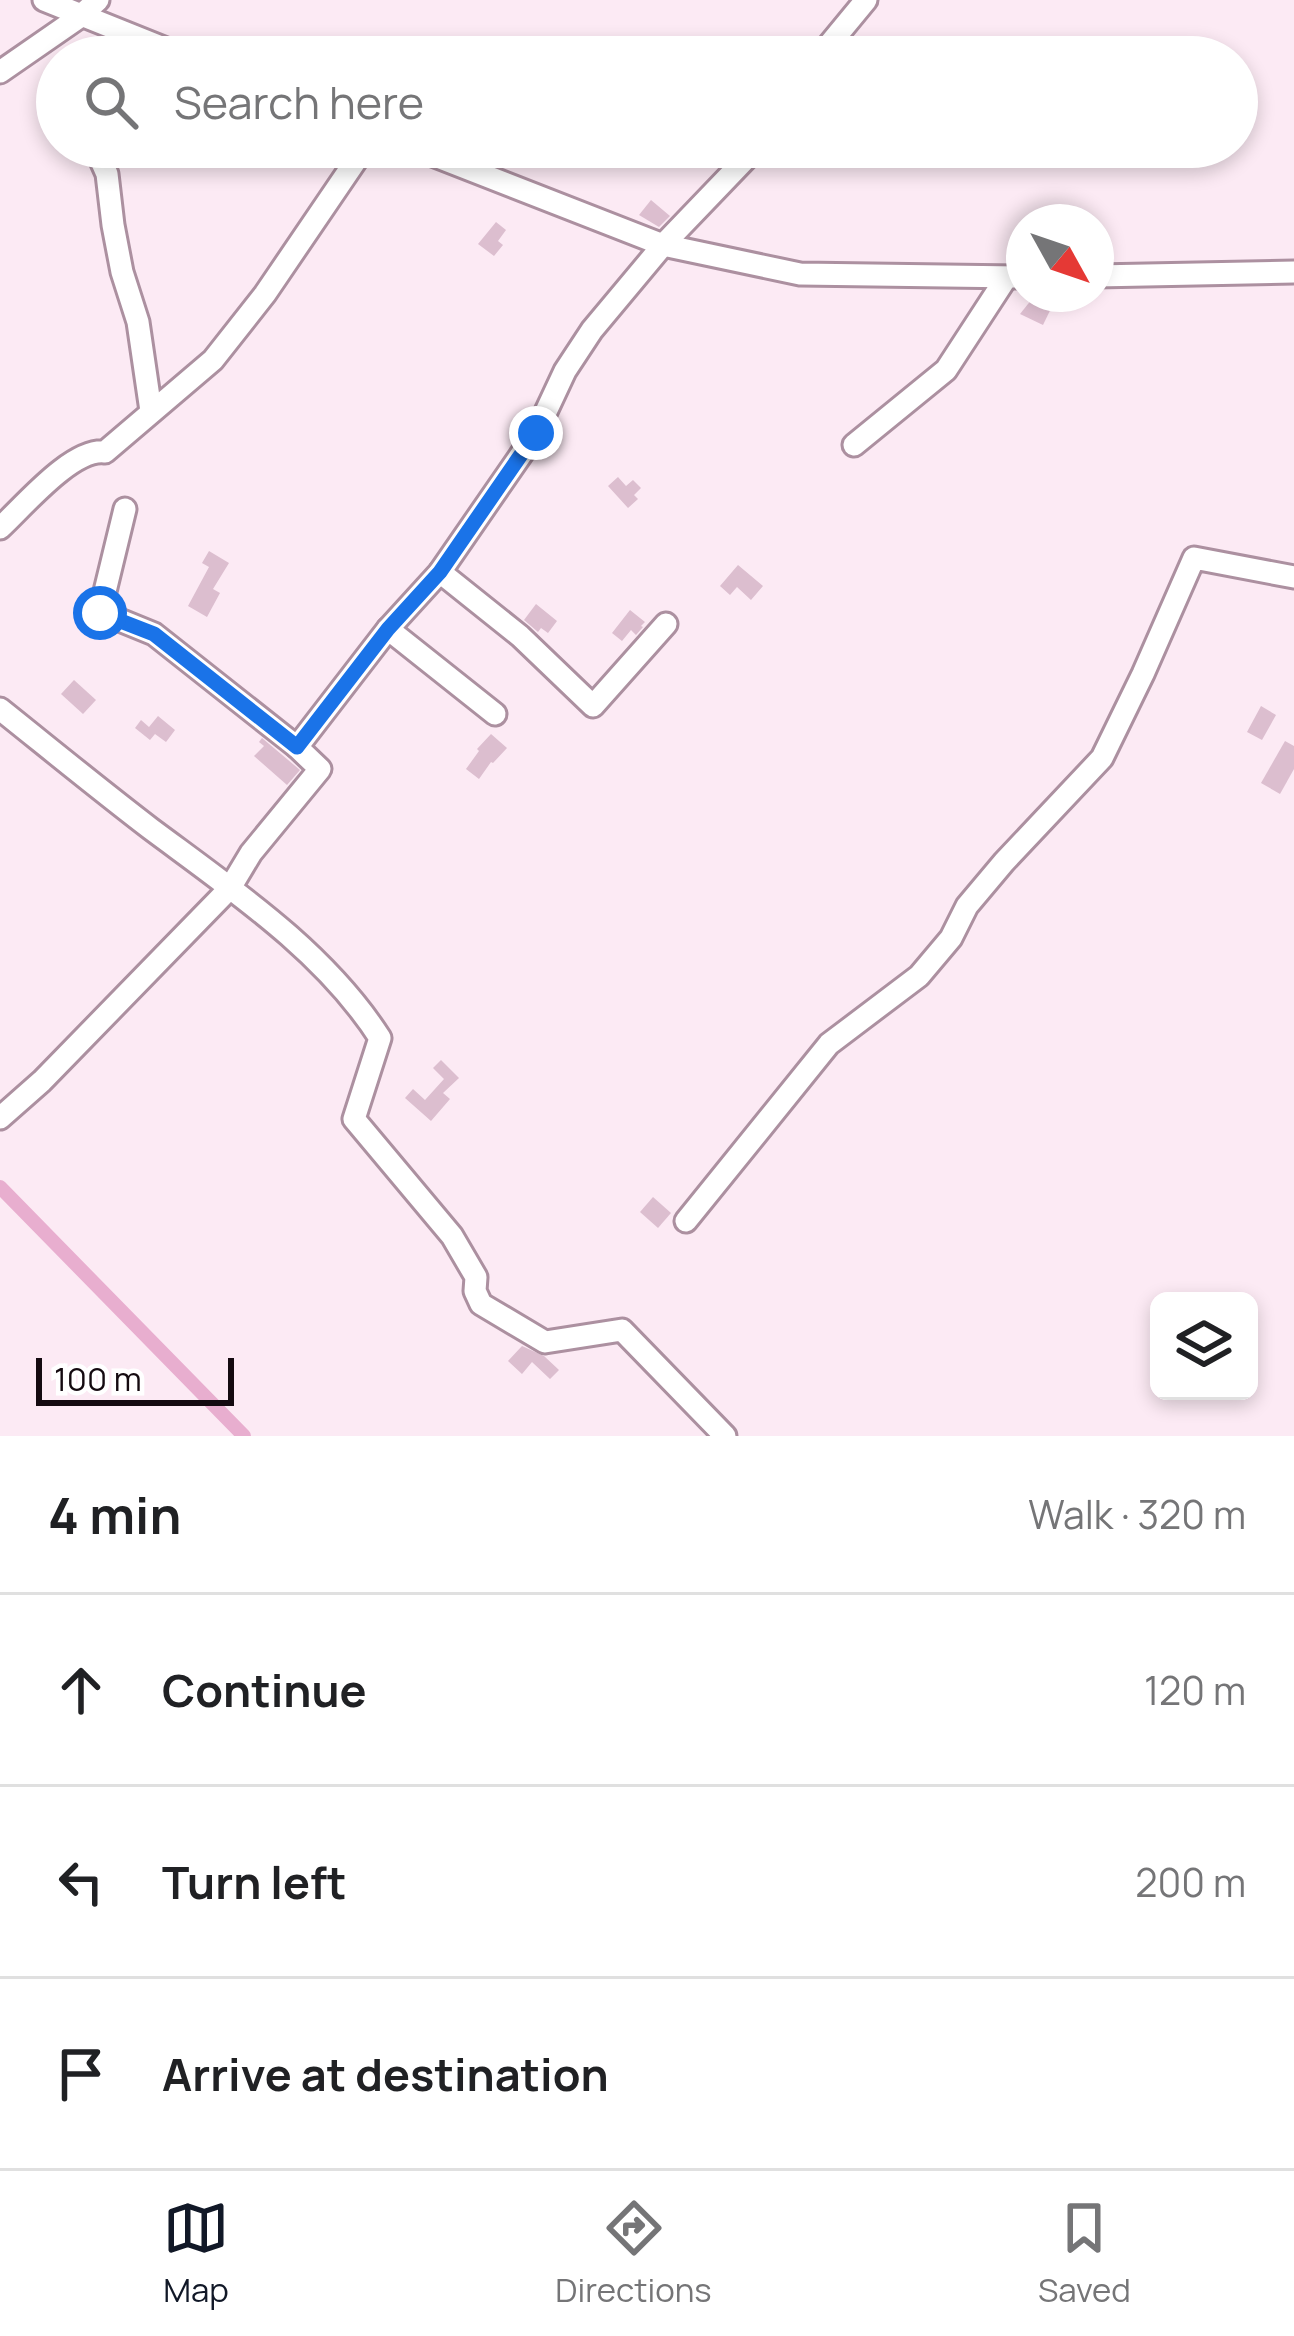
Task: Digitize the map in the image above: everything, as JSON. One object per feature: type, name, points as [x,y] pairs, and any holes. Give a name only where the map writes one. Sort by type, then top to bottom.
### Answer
[{"type":"street","points":[[44,0],[90,8],[145,36]]},
{"type":"street","points":[[836,36],[866,0]]},
{"type":"street","points":[[51,36],[90,8]]},
{"type":"street","points":[[0,72],[36,46]]},
{"type":"street","points":[[104,168],[112,226],[138,322],[152,411]]},
{"type":"street","points":[[0,528],[76,458],[105,452],[213,360],[351,168]]},
{"type":"street","points":[[466,168],[663,245],[800,274],[1006,277]]},
{"type":"street","points":[[297,747],[388,629],[440,572],[536,433],[565,371],[592,330],[663,245],[737,168]]},
{"type":"street","points":[[1114,276],[1294,272]]},
{"type":"street","points":[[854,445],[946,370],[1006,289]]},
{"type":"street","points":[[0,1118],[230,888],[251,854],[320,770],[154,634],[100,613],[125,509]]},
{"type":"street","points":[[686,1221],[829,1044],[919,976],[951,938],[967,906],[1102,758],[1194,558],[1294,578]]},
{"type":"street","points":[[440,572],[520,636],[593,706],[666,624]]},
{"type":"street","points":[[388,629],[495,714]]},
{"type":"street","points":[[0,710],[230,888],[358,1004],[380,1038],[355,1120],[452,1236],[476,1277],[481,1304],[545,1342],[622,1330],[725,1436]]},
{"type":"building","points":[[651,200],[670,216],[659,227],[639,215]]},
{"type":"building","points":[[496,222],[506,230],[494,256],[478,244]]},
{"type":"building","points":[[1022,312],[1049,312],[1043,325]]},
{"type":"building","points":[[618,477],[626,486],[633,480],[641,488],[628,508],[608,486]]},
{"type":"building","points":[[209,551],[229,563],[213,589],[220,593],[207,617],[188,606],[209,567],[202,563]]},
{"type":"building","points":[[738,565],[763,586],[751,600],[737,587],[730,595],[720,586]]},
{"type":"building","points":[[536,604],[557,621],[548,633],[541,628],[538,632],[524,620]]},
{"type":"building","points":[[630,610],[645,622],[636,635],[631,630],[622,641],[612,633]]},
{"type":"building","points":[[74,680],[96,700],[83,714],[61,694]]},
{"type":"building","points":[[1261,706],[1276,715],[1262,740],[1247,732]]},
{"type":"building","points":[[158,716],[175,730],[166,742],[155,734],[150,740],[135,728],[141,720],[149,727]]},
{"type":"building","points":[[491,734],[507,748],[479,779],[466,769]]},
{"type":"building","points":[[262,738],[300,770],[287,785],[254,756],[264,746],[259,742]]},
{"type":"building","points":[[1285,741],[1294,746],[1294,769],[1280,794],[1261,783]]},
{"type":"building","points":[[441,1060],[459,1078],[443,1093],[450,1099],[431,1121],[405,1098],[413,1089],[425,1100],[444,1079],[433,1068]]},
{"type":"building","points":[[653,1197],[671,1213],[658,1228],[640,1212]]},
{"type":"building","points":[[522,1346],[559,1370],[550,1379],[532,1362],[522,1374],[508,1361]]},
{"type":"waterway","points":[[0,1187],[244,1436]]},
{"type":"route","points":[[100,613],[154,634],[297,747],[388,629],[440,572],[536,433]]}]
